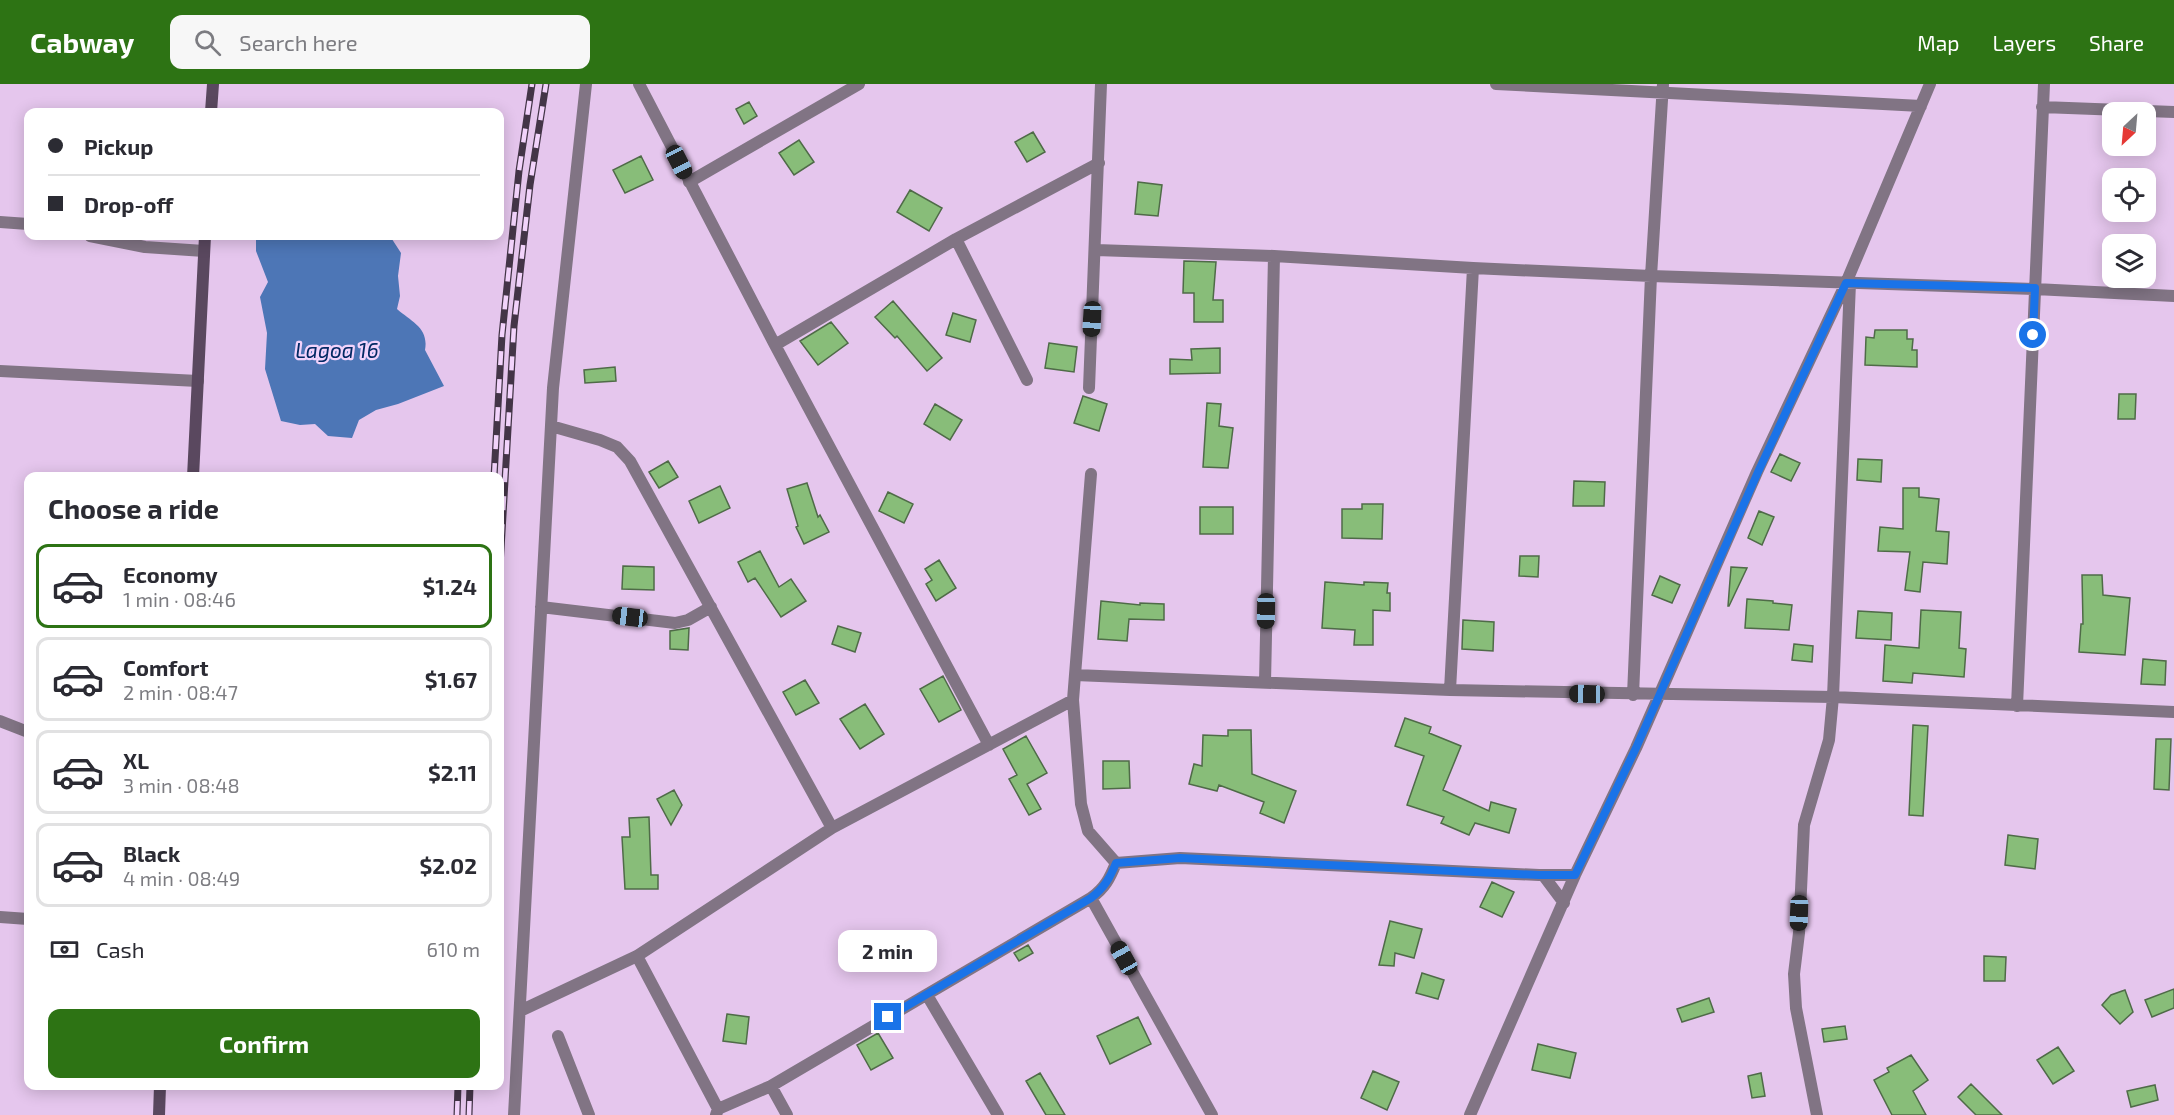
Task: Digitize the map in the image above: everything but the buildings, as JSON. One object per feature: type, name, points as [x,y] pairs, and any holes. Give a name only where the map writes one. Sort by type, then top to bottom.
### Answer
[{"type":"street","points":[[212,108],[213,84]]},
{"type":"street","points":[[514,1115],[550,426],[586,84]]},
{"type":"street","points":[[639,84],[775,345],[989,744]]},
{"type":"street","points":[[1089,388],[1101,84]]},
{"type":"street","points":[[1496,84],[1663,88],[1921,105]]},
{"type":"street","points":[[1470,1115],[1575,875],[1762,461],[1848,283],[1930,84]]},
{"type":"street","points":[[2017,706],[2044,84]]},
{"type":"street","points":[[689,182],[855,85]]},
{"type":"street","points":[[1633,695],[1651,276],[1663,88]]},
{"type":"street","points":[[2042,107],[2174,112]]},
{"type":"street","points":[[775,345],[957,239],[1099,163]]},
{"type":"street","points":[[0,222],[24,224]]},
{"type":"street","points":[[957,239],[1027,380]]},
{"type":"street","points":[[110,240],[145,247],[204,251]]},
{"type":"street","points":[[193,472],[205,240]]},
{"type":"street","points":[[1096,250],[1274,255],[1473,268],[2035,288],[2174,296]]},
{"type":"street","points":[[1265,682],[1274,255]]},
{"type":"street","points":[[1449,690],[1473,268]]},
{"type":"street","points":[[1817,1115],[1796,1008],[1794,974],[1804,825],[1829,740],[1833,697],[1848,283]]},
{"type":"street","points":[[0,371],[198,381]]},
{"type":"street","points":[[550,426],[617,447],[630,461],[832,828]]},
{"type":"street","points":[[1091,474],[1072,700],[1081,804],[1088,831],[1116,863]]},
{"type":"street","points":[[541,607],[675,623],[688,620],[711,607]]},
{"type":"street","points":[[1075,675],[1449,690],[1833,697],[2174,712]]},
{"type":"street","points":[[520,1011],[637,956],[832,828],[1072,700]]},
{"type":"street","points":[[0,721],[24,730]]},
{"type":"street","points":[[1116,863],[1180,858],[1575,875]]},
{"type":"street","points":[[637,956],[717,1112],[771,1086],[1091,898],[1108,881],[1116,863]]},
{"type":"street","points":[[1543,875],[1563,903]]},
{"type":"street","points":[[1091,898],[1212,1115]]},
{"type":"street","points":[[0,917],[24,918]]},
{"type":"street","points":[[927,995],[998,1115]]},
{"type":"street","points":[[558,1036],[589,1115]]},
{"type":"street","points":[[771,1086],[787,1115]]},
{"type":"street","points":[[159,1115],[160,1090]]},
{"type":"water","name":"Lagoa 16","points":[[256,240],[393,240],[401,253],[398,276],[400,296],[397,309],[422,331],[426,342],[425,350],[444,386],[376,410],[359,420],[352,438],[328,436],[315,424],[300,425],[281,421],[265,369],[267,333],[260,297],[268,282],[256,251]]},
{"type":"railway","points":[[494,472],[502,335],[519,171],[532,84]]},
{"type":"railway","points":[[504,497],[514,326],[530,185],[546,84]]},
{"type":"railway","points":[[457,1115],[458,1090]]},
{"type":"railway","points":[[469,1115],[470,1090]]},
{"type":"route","points":[[888,1017],[1091,898],[1108,881],[1116,863],[1180,858],[1575,875],[1636,748],[1758,472],[1846,283],[2035,288],[2033,335]]}]
